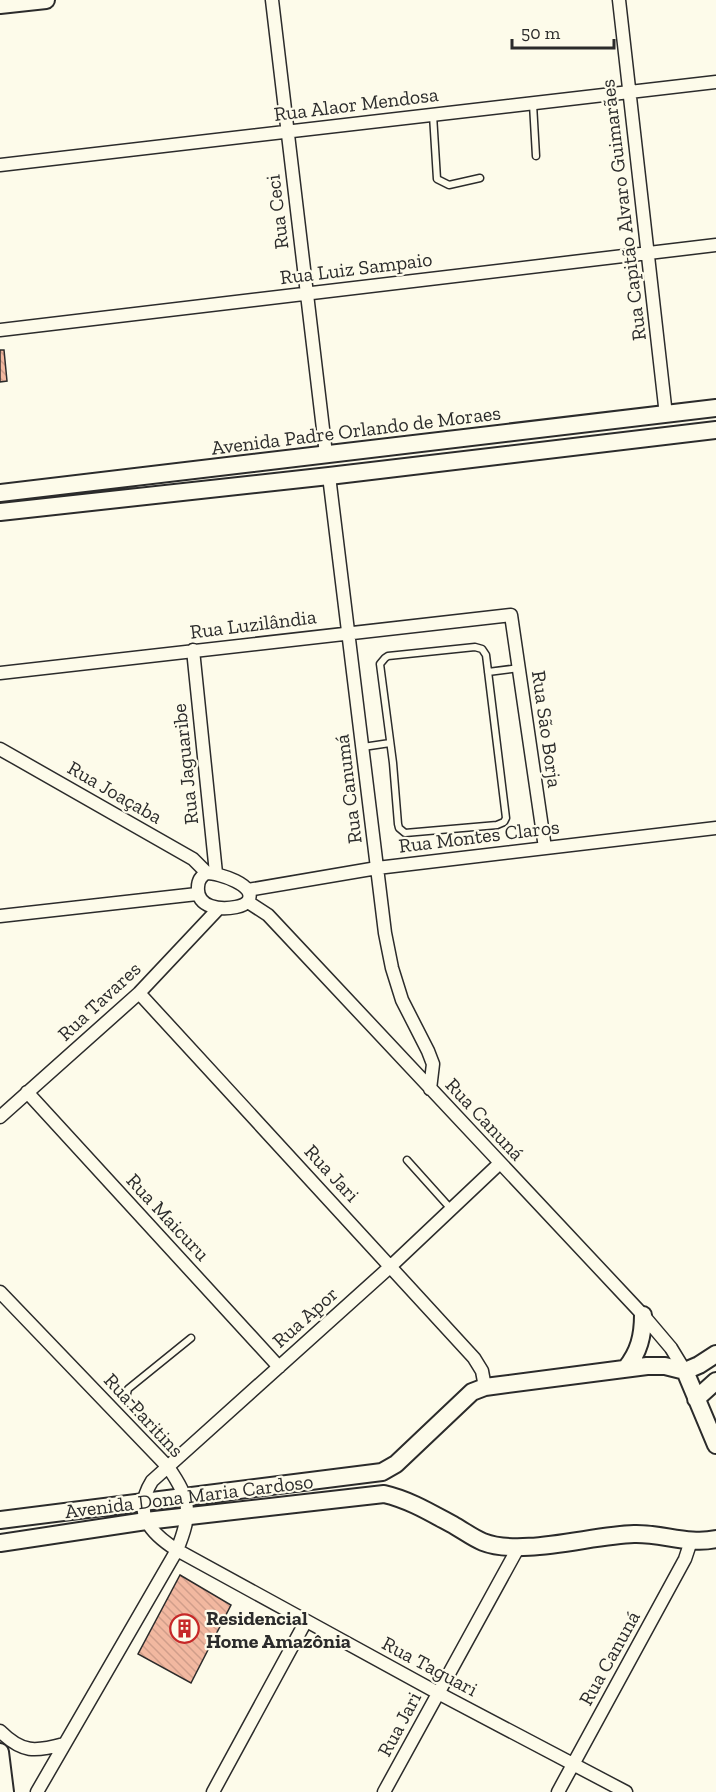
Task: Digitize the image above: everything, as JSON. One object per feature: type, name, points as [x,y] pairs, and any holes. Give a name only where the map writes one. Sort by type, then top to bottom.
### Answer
[{"type":"street","points":[[0,5],[46,0]]},
{"type":"street","name":"Rua Ceci","points":[[272,0],[326,454]]},
{"type":"street","name":"Rua Capitão Alvaro Guimarães","points":[[619,0],[666,415]]},
{"type":"street","name":"Rua Alaor Mendosa","points":[[0,165],[716,82]]},
{"type":"street","name":"Rua Luiz Sampaio","points":[[0,330],[716,245]]},
{"type":"street","name":"Avenida Padre Orlando de Moraes","points":[[0,493],[716,408]]},
{"type":"street","name":"Avenida Padre Orlando de Moraes","points":[[0,512],[716,430]]},
{"type":"street","name":"Rua Canumá","points":[[329,476],[350,632],[377,868],[392,968],[402,1000],[433,1064],[429,1089]]},
{"type":"street","name":"Rua Luzilândia","points":[[0,673],[511,615]]},
{"type":"street","name":"Rua São Borja","points":[[511,615],[545,848]]},
{"type":"street","name":"Rua Jaguaribe","points":[[193,650],[212,873]]},
{"type":"street","name":"Rua Joaçaba","points":[[0,749],[193,859],[212,873]]},
{"type":"street","name":"Rua Montes Claros","points":[[248,896],[377,868],[716,828]]},
{"type":"street","points":[[212,873],[235,881],[248,896],[238,907],[219,908],[202,902],[197,894],[198,883],[203,875],[212,873]]},
{"type":"street","points":[[0,916],[197,894]]},
{"type":"street","name":"Rua Canuná","points":[[248,896],[643,1315],[670,1348],[685,1371]]},
{"type":"street","name":"Rua Tavares","points":[[0,1117],[139,993],[219,908]]},
{"type":"street","name":"Rua Jari","points":[[139,993],[474,1358],[482,1371],[485,1387]]},
{"type":"street","name":"Rua Maicuru","points":[[27,1092],[279,1367]]},
{"type":"street","name":"Rua Apor","points":[[143,1502],[152,1481],[391,1266],[500,1163]]},
{"type":"street","name":"Rua Paritins","points":[[0,1292],[168,1467],[180,1484],[188,1517],[177,1550],[37,1792]]},
{"type":"street","points":[[626,1368],[642,1341],[643,1315]]},
{"type":"street","points":[[485,1387],[647,1366],[685,1371],[716,1354]]},
{"type":"street","points":[[685,1371],[714,1436]]},
{"type":"street","points":[[696,1399],[716,1381]]},
{"type":"street","name":"Avenida Dona Maria Cardoso","points":[[0,1520],[382,1472],[396,1464],[472,1392],[485,1387]]},
{"type":"street","name":"Avenida Dona Maria Cardoso","points":[[0,1543],[146,1521],[384,1494],[420,1506],[482,1542],[518,1548]]},
{"type":"street","points":[[143,1502],[146,1521]]},
{"type":"street","name":"Rua Taguari","points":[[146,1521],[152,1532],[177,1550],[438,1693],[626,1792]]},
{"type":"street","points":[[518,1548],[633,1534],[658,1534],[691,1540],[716,1539]]},
{"type":"street","name":"Rua Canuná","points":[[558,1792],[685,1559],[691,1540]]},
{"type":"street","name":"Rua Jari","points":[[384,1792],[518,1548]]},
{"type":"street","points":[[213,1792],[306,1621]]},
{"type":"street","points":[[0,1731],[12,1743],[22,1748],[40,1750],[64,1744]]},
{"type":"street","points":[[0,1752],[5,1792]]},
{"type":"lane","points":[[533,103],[536,156]]},
{"type":"lane","points":[[432,115],[437,179],[449,185],[480,178]]},
{"type":"lane","points":[[478,647],[484,652],[488,672],[506,814],[504,822],[408,833],[401,831],[398,824],[390,743],[380,668],[382,660],[478,647]]},
{"type":"lane","points":[[488,672],[519,668]]},
{"type":"lane","points":[[363,747],[390,743]]},
{"type":"lane","points":[[407,1160],[452,1209]]},
{"type":"lane","points":[[178,1459],[128,1401],[126,1393],[191,1338]]},
{"type":"building","points":[[0,350],[4,350],[7,381],[0,382]]},
{"type":"building","name":"Residencial Home Amazônia","points":[[180,1575],[231,1605],[191,1683],[138,1654]]},
{"type":"place","name":"Residencial Home Amazônia","points":[[185,1629]]}]
